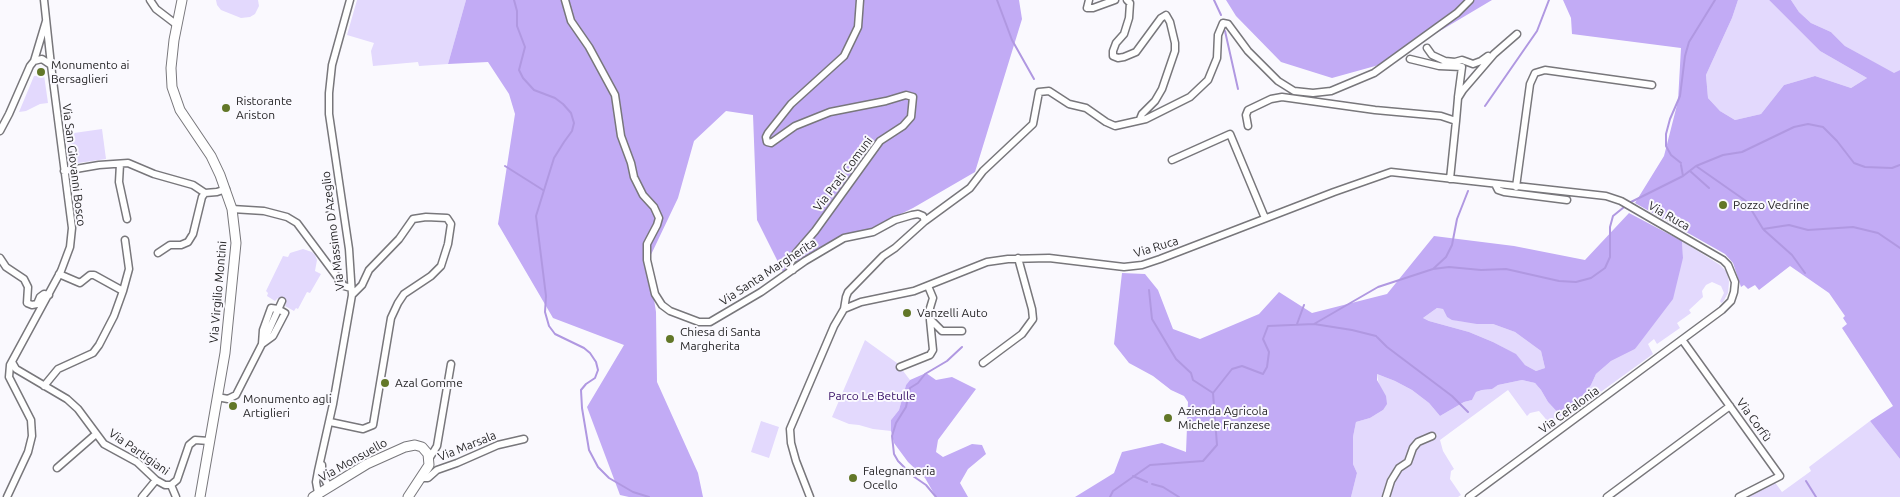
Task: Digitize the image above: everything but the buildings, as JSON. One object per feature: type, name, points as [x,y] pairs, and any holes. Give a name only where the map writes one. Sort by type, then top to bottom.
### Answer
[{"type":"main road","name":"Via Virgilio Montini","points":[[182,0],[176,25],[171,68],[172,87],[180,110],[211,156],[226,189],[232,209],[236,243],[229,325],[200,497]]},
{"type":"main road","name":"Via Monsuello","points":[[316,495],[368,464],[405,447],[415,445],[422,447],[428,454],[429,459]]},
{"type":"main road","points":[[408,497],[427,471],[429,459]]},
{"type":"street","name":"Via San Giovanni Bosco","points":[[12,362],[59,274],[70,247],[72,228],[44,0]]},
{"type":"street","points":[[150,0],[156,9],[176,25]]},
{"type":"street","name":"Via Massimo D'Azeglio","points":[[316,495],[316,482],[330,422],[352,291],[349,249],[331,130],[329,93],[332,65],[350,0]]},
{"type":"street","name":"Via Santa Margherita","points":[[565,0],[571,21],[590,47],[615,95],[622,136],[632,164],[634,177],[643,195],[654,207],[659,218],[647,244],[647,260],[655,294],[662,305],[679,316],[699,322],[710,322],[761,292],[844,238],[873,232],[895,220],[912,215],[918,214],[923,216],[925,221]]},
{"type":"street","name":"Via Prati Comuni","points":[[793,270],[790,268],[790,264],[796,252],[815,231],[880,141],[902,126],[911,117],[913,97],[906,95],[830,112],[795,126],[771,143],[768,142],[766,137],[768,133],[791,104],[844,56],[858,27],[860,0]]},
{"type":"street","points":[[1089,0],[1087,8],[1093,8],[1114,0]]},
{"type":"street","points":[[1127,0],[1130,3],[1129,18],[1124,34],[1116,43],[1113,56],[1118,58],[1124,57],[1136,52],[1161,18],[1166,15],[1170,22],[1175,43],[1175,51],[1162,89],[1140,119]]},
{"type":"street","points":[[810,497],[791,443],[790,429],[834,326],[844,309],[846,297],[864,274],[883,256],[895,248],[925,221],[970,188],[983,171],[1033,124],[1039,92],[1049,91],[1069,104],[1086,108],[1115,126],[1146,118],[1190,97],[1208,80],[1217,58],[1218,35],[1223,23],[1228,24],[1248,51],[1278,81],[1294,91],[1313,94],[1332,91],[1374,73],[1457,13],[1470,0]]},
{"type":"street","points":[[0,131],[10,114],[30,66],[34,61],[46,21]]},
{"type":"street","points":[[1458,98],[1479,70],[1517,34]]},
{"type":"street","points":[[1428,48],[1432,55],[1445,61],[1456,62],[1462,60],[1473,64],[1502,48]]},
{"type":"street","points":[[34,61],[43,59],[51,65]]},
{"type":"street","points":[[1410,59],[1439,66],[1462,67],[1450,178]]},
{"type":"street","points":[[1516,187],[1530,84],[1535,73],[1545,70],[1652,85]]},
{"type":"street","points":[[1248,126],[1248,110],[1271,99],[1282,97],[1376,110],[1441,116],[1456,121]]},
{"type":"street","points":[[1172,160],[1230,134],[1265,218]]},
{"type":"street","points":[[64,171],[99,165],[128,163],[154,174],[193,186],[205,193],[226,189]]},
{"type":"street","points":[[120,164],[119,182],[127,219]]},
{"type":"street","name":"Via Ruca","points":[[844,309],[861,302],[914,291],[987,262],[1018,258],[1049,258],[1124,267],[1142,265],[1391,172],[1606,196],[1621,201],[1722,260],[1732,273],[1735,282],[1731,301],[1683,341]]},
{"type":"street","name":"Via Ruca","points":[[1495,184],[1498,190],[1504,192],[1568,200]]},
{"type":"street","points":[[158,253],[170,245],[182,245],[188,242],[193,234],[205,193]]},
{"type":"street","points":[[232,209],[241,208],[264,211],[287,217],[297,223],[344,286],[352,291],[362,285],[369,270],[399,239],[413,220],[426,217],[447,218],[450,224],[448,244],[441,266],[431,276],[404,294],[391,318],[373,425],[363,429],[330,422]]},
{"type":"street","points":[[44,386],[58,369],[93,353],[99,345],[124,291],[129,268],[125,240]]},
{"type":"street","points":[[0,258],[6,267],[24,279],[28,287],[28,303],[32,305],[37,304],[40,297],[44,294],[49,295]]},
{"type":"street","points":[[982,363],[1022,334],[1033,319],[1018,258]]},
{"type":"street","points":[[59,274],[80,283],[90,275],[94,276],[124,291]]},
{"type":"street","points":[[900,367],[930,355],[933,350],[930,308],[933,298],[928,286]]},
{"type":"street","points":[[278,309],[282,300]]},
{"type":"street","points":[[217,397],[228,398],[236,395],[262,344],[263,330],[271,308],[285,313],[273,336],[262,344]]},
{"type":"street","points":[[930,319],[942,331],[962,331]]},
{"type":"street","name":"Via Corfù","points":[[1683,341],[1780,476],[1739,497]]},
{"type":"street","name":"Via Cefalonia","points":[[1469,497],[1683,341]]},
{"type":"street","points":[[7,497],[28,452],[32,436],[31,420],[9,377],[12,362]]},
{"type":"street","name":"Via Partigiani","points":[[12,362],[16,369],[68,399],[78,409],[104,444],[137,462],[156,480],[165,485],[171,485],[177,480],[189,445],[195,440],[209,441]]},
{"type":"street","points":[[429,459],[437,446],[451,364]]},
{"type":"street","points":[[1607,497],[1730,406]]},
{"type":"street","name":"Via Partigiani","points":[[57,468],[96,434]]},
{"type":"street","points":[[1386,497],[1391,481],[1399,468],[1408,462],[1413,448],[1418,442],[1432,436]]},
{"type":"street","name":"Via Marsala","points":[[421,478],[428,478],[437,470],[498,445],[524,439]]},
{"type":"street","name":"Via Massimo D'Azeglio","points":[[322,460],[322,474],[329,487]]},
{"type":"street","points":[[142,497],[156,480]]},
{"type":"street","name":"Via Partigiani","points":[[171,485],[176,497]]},
{"type":"green space","points":[[216,0],[258,0],[259,6],[255,14],[250,17],[241,18],[221,10]]},
{"type":"green space","points":[[357,0],[466,0],[448,64],[419,66],[418,62],[373,66],[371,51],[374,43],[347,35]]},
{"type":"green space","points":[[1738,0],[1769,0],[1820,51],[1867,78],[1851,88],[1815,76],[1784,85],[1761,114],[1735,120],[1720,111],[1708,98],[1706,75],[1732,18]]},
{"type":"green space","points":[[1791,0],[1900,0],[1900,70],[1894,74],[1845,46],[1831,32],[1811,23],[1799,12]]},
{"type":"green space","points":[[44,75],[48,103],[19,112],[34,76]]},
{"type":"green space","points":[[102,129],[106,159],[71,164],[67,134]]},
{"type":"green space","points":[[1682,241],[1720,265],[1727,272],[1729,282],[1728,293],[1723,302],[1721,303],[1720,301],[1724,293],[1721,286],[1712,282],[1706,285],[1702,291],[1703,297],[1689,310],[1691,313],[1677,323],[1680,328],[1657,344],[1654,339],[1648,344],[1653,354],[1591,399],[1588,395],[1576,405],[1591,385],[1596,374],[1611,361],[1635,349],[1683,258]]},
{"type":"green space","points":[[303,249],[315,255],[317,260],[315,271],[321,274],[310,293],[307,292],[298,309],[296,308],[294,311],[285,306],[286,303],[278,298],[275,301],[267,296],[268,293],[266,291],[283,256],[288,257],[290,253]]},
{"type":"green space","points":[[1437,308],[1443,309],[1447,317],[1459,321],[1493,324],[1515,332],[1541,351],[1545,368],[1536,371],[1525,365],[1515,354],[1493,342],[1469,332],[1423,318]]},
{"type":"green space","name":"Parco Le Betulle","points":[[865,340],[897,363],[910,380],[906,385],[899,410],[891,420],[891,431],[849,424],[832,417]]},
{"type":"green space","points":[[1377,374],[1412,390],[1429,403],[1440,416],[1464,402],[1472,400],[1476,392],[1522,380],[1535,383],[1548,402],[1561,416],[1550,424],[1539,411],[1530,413],[1527,416],[1508,390],[1440,440],[1443,451],[1454,469],[1451,471],[1450,479],[1461,495],[1458,497],[1388,497],[1396,476],[1414,457],[1415,448],[1419,443],[1438,435],[1431,433],[1414,439],[1407,456],[1388,477],[1383,497],[1351,497],[1357,473],[1353,464],[1353,437],[1356,422],[1370,418],[1383,410]]},
{"type":"green space","points":[[761,421],[779,427],[769,458],[751,452]]},
{"type":"green space","points":[[1870,421],[1900,459],[1900,497],[1744,497],[1774,481],[1782,492],[1811,471],[1809,467]]},
{"type":"shaded area","points":[[466,0],[1019,0],[1022,19],[975,172],[913,208],[829,249],[785,276],[757,220],[753,115],[726,111],[694,141],[678,198],[648,261],[656,312],[657,382],[698,473],[703,497],[629,497],[620,495],[587,407],[624,345],[553,318],[498,224],[515,114],[509,94],[488,62],[448,64]]},
{"type":"shaded area","points":[[1226,0],[1492,0],[1386,63],[1332,78],[1281,62],[1236,16]]},
{"type":"shaded area","points":[[1563,0],[1738,0],[1732,18],[1706,75],[1708,98],[1720,111],[1735,120],[1761,114],[1784,85],[1815,76],[1851,88],[1867,78],[1820,51],[1769,0],[1791,0],[1799,12],[1811,23],[1831,32],[1845,46],[1894,73],[1900,70],[1900,459],[1870,421],[1893,406],[1842,328],[1847,324],[1843,318],[1845,316],[1829,293],[1790,266],[1759,290],[1755,285],[1748,289],[1744,285],[1741,287],[1733,263],[1725,254],[1635,203],[1664,156],[1678,101],[1681,48],[1572,34],[1571,18]]},
{"type":"shaded area","points":[[1629,213],[1682,241],[1683,258],[1673,299],[1635,349],[1611,361],[1596,374],[1591,385],[1576,405],[1561,416],[1548,402],[1535,383],[1522,380],[1476,392],[1472,400],[1464,402],[1440,416],[1429,403],[1412,390],[1377,374],[1377,380],[1386,396],[1387,404],[1383,410],[1370,418],[1356,422],[1353,437],[1353,464],[1357,473],[1351,497],[1075,497],[1114,473],[1122,452],[1162,443],[1186,452],[1188,402],[1184,396],[1171,390],[1153,376],[1129,363],[1114,344],[1122,273],[1145,274],[1158,290],[1173,329],[1200,339],[1259,314],[1279,292],[1312,313],[1387,294],[1434,236],[1514,246],[1585,260]],"holes":[[[1437,308],[1443,309],[1447,317],[1452,320],[1477,324],[1493,324],[1515,332],[1541,351],[1545,368],[1536,371],[1525,365],[1516,354],[1493,342],[1469,332],[1423,318]]]},
{"type":"shaded area","points":[[926,373],[936,380],[952,377],[976,389],[938,440],[936,452],[943,457],[972,444],[982,445],[986,454],[968,469],[960,483],[968,497],[936,497],[925,478],[908,462],[894,443],[891,420],[899,410],[906,385],[910,380]]},
{"type":"waterway","points":[[514,0],[517,11],[517,26],[525,47],[519,70],[523,78],[534,90],[555,98],[563,104],[571,113],[574,123],[572,131],[554,158],[536,216],[546,296],[545,312],[549,326],[555,334],[584,348],[596,362],[598,370],[595,378],[581,390],[589,450],[598,467],[609,478],[633,492],[649,497]]},
{"type":"waterway","points":[[997,0],[1012,40],[1034,79]]},
{"type":"waterway","points":[[1214,0],[1221,15]]},
{"type":"waterway","points":[[1485,106],[1537,31],[1549,0]]},
{"type":"waterway","points":[[1681,163],[1671,155],[1666,146],[1666,134],[1680,96],[1685,56],[1689,42],[1715,0]]},
{"type":"waterway","points":[[1225,31],[1238,89]]},
{"type":"waterway","points":[[1110,497],[1113,491],[1150,465],[1203,461],[1217,445],[1213,393],[1232,369],[1242,366],[1263,374],[1267,367],[1269,352],[1263,339],[1268,326],[1314,324],[1378,287],[1433,269],[1449,267],[1481,270],[1506,269],[1559,281],[1576,282],[1591,278],[1605,268],[1610,257],[1610,227],[1613,216],[1629,203],[1683,176],[1696,166],[1723,155],[1742,152],[1794,127],[1808,124],[1823,127],[1854,163],[1865,167],[1892,168],[1900,165]]},
{"type":"waterway","points":[[1681,165],[1683,176]]},
{"type":"waterway","points":[[505,166],[543,190]]},
{"type":"waterway","points":[[1696,166],[1746,201],[1763,229],[1789,225],[1808,230],[1853,227],[1878,233],[1900,248]]},
{"type":"waterway","points":[[1690,171],[1709,188]]},
{"type":"waterway","points":[[1433,269],[1446,257],[1452,245],[1457,219],[1468,191]]},
{"type":"waterway","points":[[1764,230],[1792,255],[1805,273]]},
{"type":"waterway","points":[[1149,290],[1152,319],[1176,359],[1191,373],[1193,380],[1213,393]]},
{"type":"waterway","points":[[1297,324],[1304,305]]},
{"type":"waterway","points":[[1314,324],[1376,336]]},
{"type":"waterway","points":[[1377,337],[1387,347],[1452,396],[1468,412]]},
{"type":"waterway","points":[[936,497],[926,485],[913,476],[898,461],[894,454],[892,436],[896,423],[906,407],[910,388],[918,383],[925,374],[947,361],[962,347]]},
{"type":"waterway","points":[[1133,476],[1147,482]]},
{"type":"waterway","points":[[1806,481],[1816,497]]},
{"type":"waterway","points":[[1152,484],[1163,487],[1179,497]]},
{"type":"place","name":"Monumento ai Bersaglieri","points":[[41,72]]},
{"type":"place","name":"Ristorante Ariston","points":[[226,108]]},
{"type":"place","name":"Pozzo Vedrine","points":[[1723,205]]},
{"type":"place","name":"Vanzelli Auto","points":[[907,313]]},
{"type":"place","name":"Chiesa di Santa Margherita","points":[[670,339]]},
{"type":"place","name":"Azal Gomme","points":[[385,383]]},
{"type":"place","name":"Monumento agli Artiglieri","points":[[233,406]]},
{"type":"place","name":"Azienda Agricola Michele Franzese","points":[[1168,418]]},
{"type":"place","name":"Falegnameria Ocello","points":[[853,478]]}]
